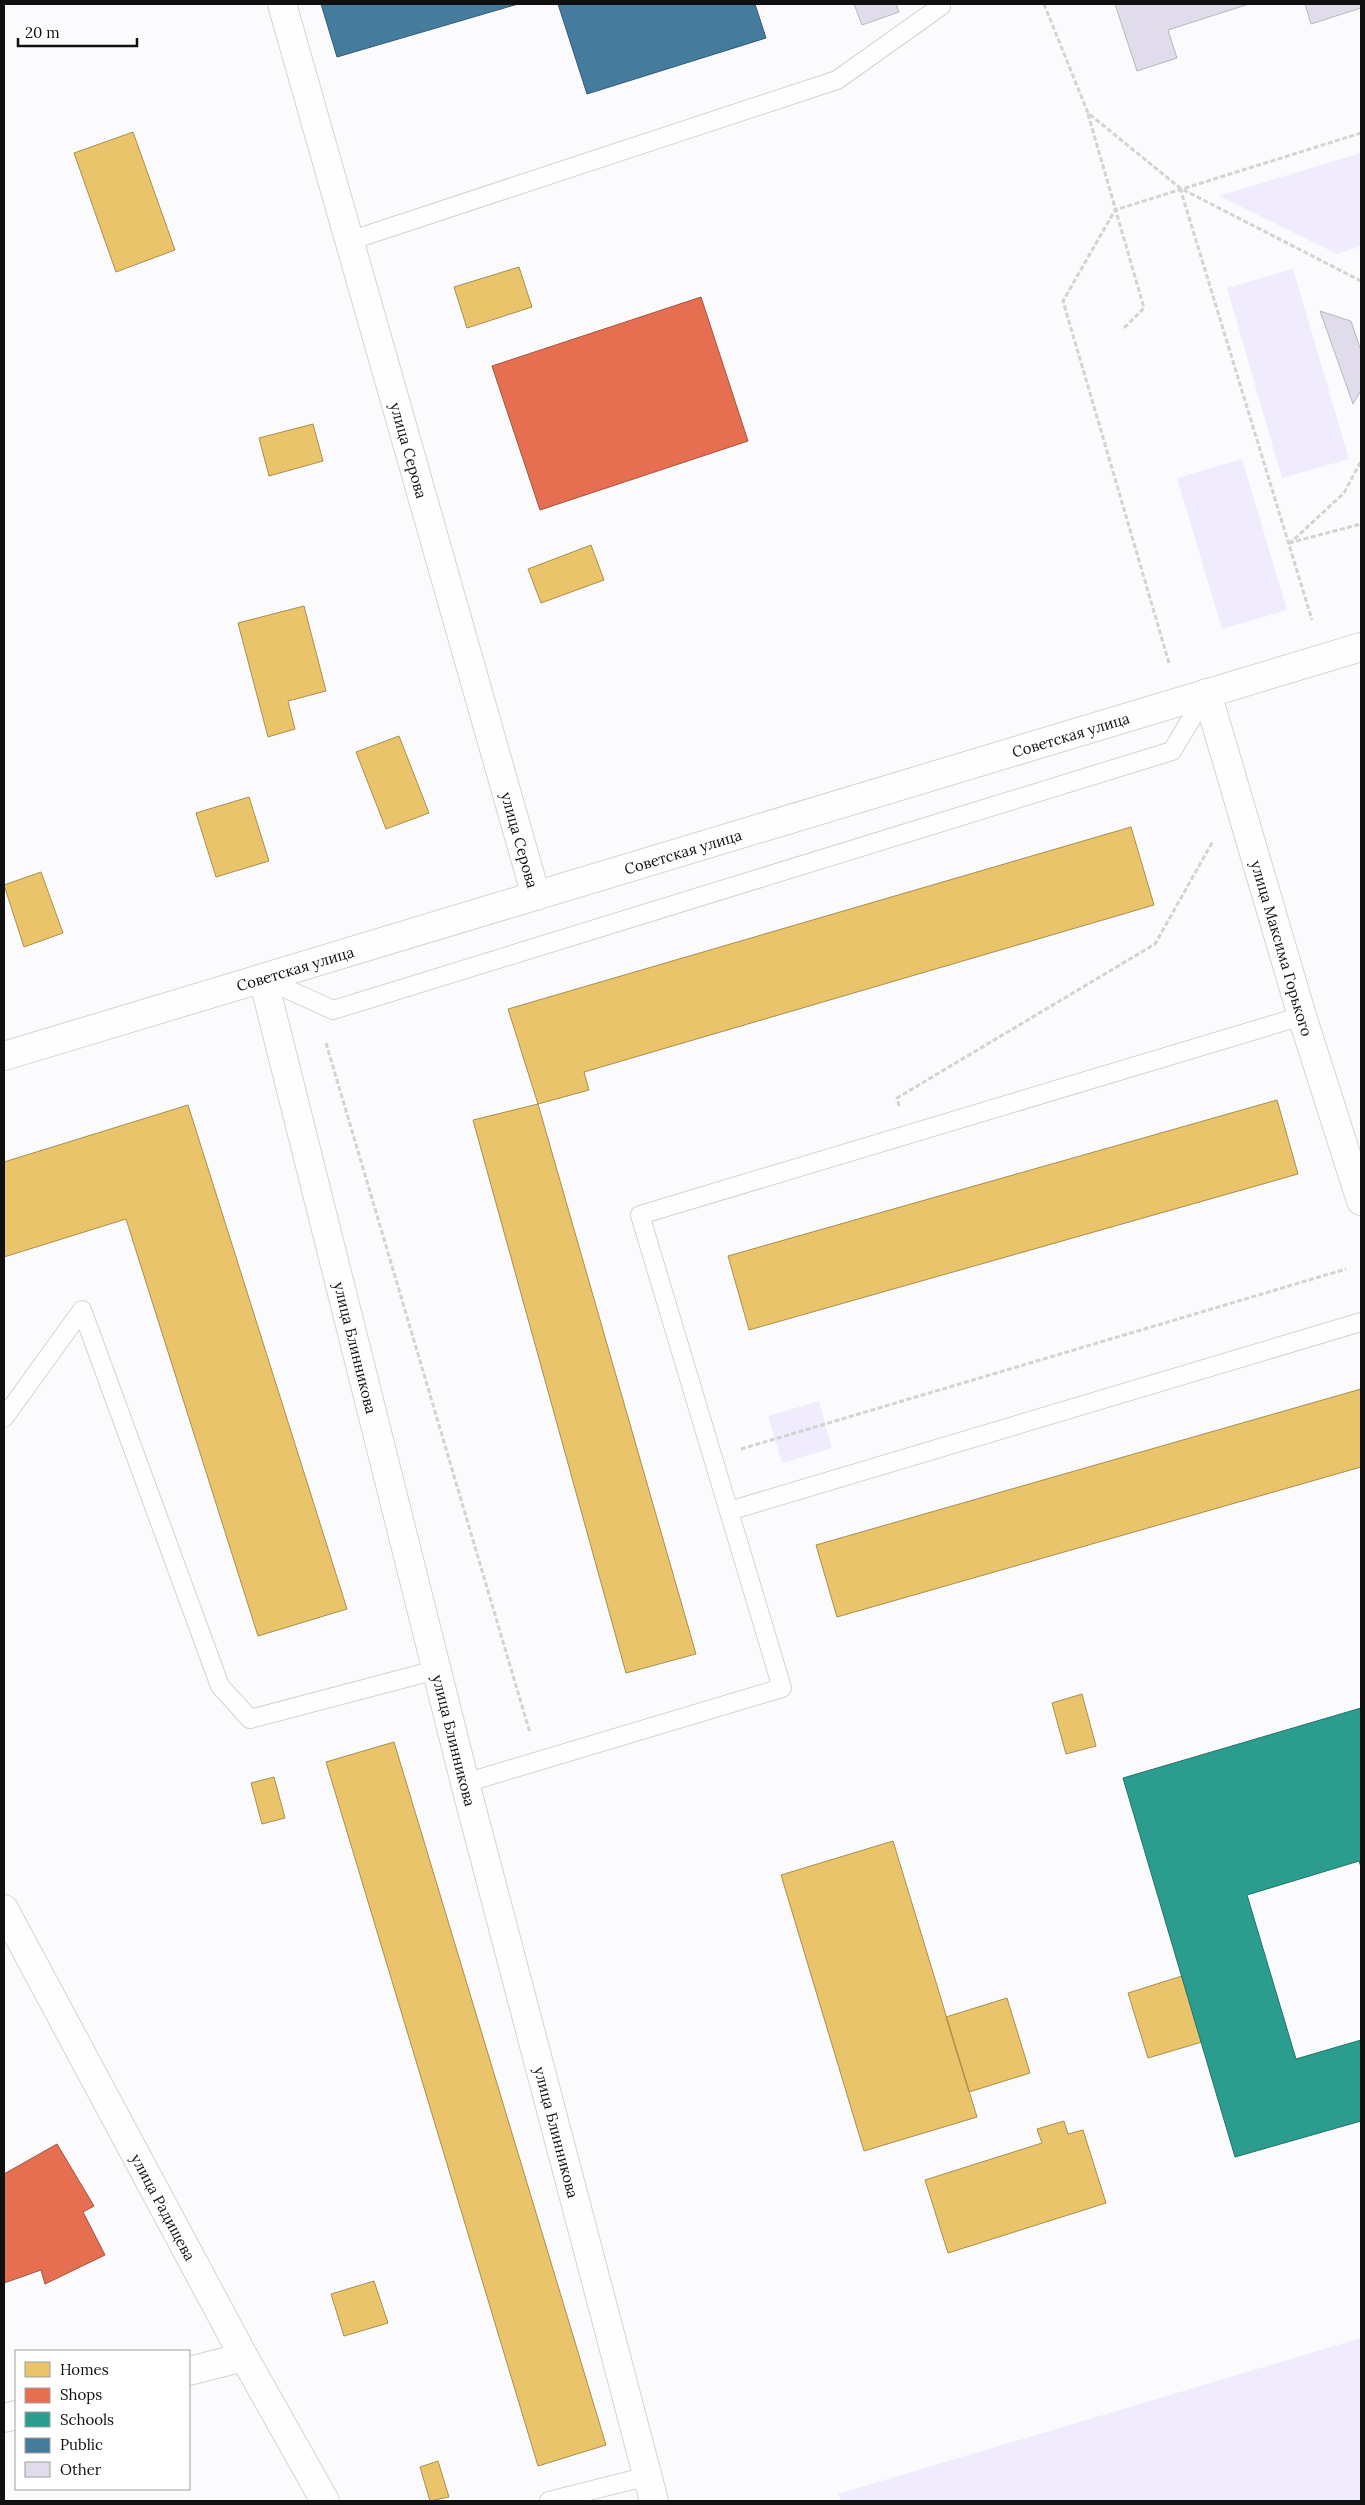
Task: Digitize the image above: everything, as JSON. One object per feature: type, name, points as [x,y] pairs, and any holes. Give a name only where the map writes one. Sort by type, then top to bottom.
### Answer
[{"type":"street","name":"улица Серова","points":[[282,4],[536,896]]},
{"type":"street","name":"Советская улица","points":[[4,1056],[1361,647]]},
{"type":"street","name":"улица Максима Горького","points":[[1207,693],[1302,1016],[1361,1201]]},
{"type":"street","name":"улица Блинникова","points":[[263,978],[464,1783],[651,2489]]},
{"type":"street","name":"улица Радищева","points":[[4,1910],[244,2357],[325,2501]]},
{"type":"street","points":[[190,2371],[244,2357]]},
{"type":"lane","points":[[349,241],[837,80],[941,6],[940,4]]},
{"type":"lane","points":[[263,978],[333,1010],[1172,751],[1207,693]]},
{"type":"lane","points":[[464,1783],[782,1688],[640,1215],[1302,1016]]},
{"type":"lane","points":[[4,1418],[82,1310],[220,1686],[250,1719],[436,1670]]},
{"type":"lane","points":[[729,1511],[1361,1322]]},
{"type":"lane","points":[[549,2501],[651,2489]]},
{"type":"path","points":[[1044,4],[1088,113],[1144,308],[1122,330]]},
{"type":"path","points":[[1088,113],[1180,188],[1361,282]]},
{"type":"path","points":[[1169,662],[1063,301],[1115,210],[1180,188],[1361,133]]},
{"type":"path","points":[[1180,188],[1312,620]]},
{"type":"path","points":[[1289,544],[1344,493],[1361,461]]},
{"type":"path","points":[[1289,544],[1361,524]]},
{"type":"path","points":[[906,1135],[897,1098],[1155,944],[1216,836]]},
{"type":"path","points":[[326,1043],[538,1761]]},
{"type":"path","points":[[713,1457],[1346,1269]]},
{"type":"shaded area","points":[[1361,153],[1361,246],[1337,254],[1219,196]]},
{"type":"shaded area","points":[[1293,269],[1349,459],[1282,478],[1227,288]]},
{"type":"shaded area","points":[[1242,459],[1287,610],[1222,629],[1177,478]]},
{"type":"shaded area","points":[[819,1401],[832,1448],[782,1463],[768,1416]]},
{"type":"shaded area","points":[[1361,2338],[1361,2501],[841,2501],[838,2494]]},
{"type":"building: Homes","points":[[133,132],[175,250],[116,272],[74,153]]},
{"type":"building: Homes","points":[[519,267],[532,307],[467,328],[454,287]]},
{"type":"building: Homes","points":[[313,424],[323,461],[269,476],[259,438]]},
{"type":"building: Homes","points":[[591,545],[604,580],[541,603],[528,569]]},
{"type":"building: Homes","points":[[304,606],[326,691],[288,701],[295,729],[268,737],[238,623]]},
{"type":"building: Homes","points":[[399,736],[429,813],[386,829],[356,752]]},
{"type":"building: Homes","points":[[249,797],[269,861],[216,877],[196,813]]},
{"type":"building: Homes","points":[[1131,827],[1154,905],[584,1072],[589,1090],[538,1104],[508,1009]]},
{"type":"building: Homes","points":[[41,872],[63,933],[24,947],[4,885]]},
{"type":"building: Homes","points":[[1277,1100],[1298,1174],[749,1330],[728,1256]]},
{"type":"building: Homes","points":[[538,1104],[696,1654],[626,1673],[473,1120]]},
{"type":"building: Homes","points":[[188,1105],[347,1609],[258,1636],[126,1219],[4,1257],[4,1162]]},
{"type":"building: Homes","points":[[1361,1389],[1361,1467],[837,1617],[816,1545]]},
{"type":"building: Homes","points":[[1082,1694],[1096,1746],[1066,1754],[1052,1703]]},
{"type":"building: Homes","points":[[394,1742],[606,2445],[538,2466],[326,1762]]},
{"type":"building: Homes","points":[[274,1777],[285,1818],[262,1824],[251,1783]]},
{"type":"building: Homes","points":[[893,1841],[977,2117],[864,2151],[781,1875]]},
{"type":"building: Homes","points":[[1182,1976],[1202,2042],[1148,2058],[1128,1993]]},
{"type":"building: Homes","points":[[1007,1998],[1030,2073],[969,2092],[946,2017]]},
{"type":"building: Homes","points":[[1064,2121],[1068,2134],[1083,2130],[1106,2203],[948,2253],[925,2180],[1042,2143],[1037,2129]]},
{"type":"building: Homes","points":[[374,2281],[388,2323],[344,2336],[331,2294]]},
{"type":"building: Homes","points":[[438,2461],[449,2497],[430,2501],[420,2467]]},
{"type":"building: Shops","points":[[701,297],[748,441],[540,510],[492,366]]},
{"type":"building: Shops","points":[[57,2144],[94,2206],[83,2212],[105,2255],[45,2284],[41,2270],[4,2283],[4,2174]]},
{"type":"building: Schools","points":[[1361,1708],[1361,1867],[1359,1861],[1247,1895],[1296,2059],[1361,2040],[1361,2121],[1235,2157],[1123,1778]]},
{"type":"building: Public","points":[[321,4],[518,4],[337,57]]},
{"type":"building: Public","points":[[558,4],[755,4],[766,38],[587,94]]},
{"type":"building: Other","points":[[854,4],[896,4],[899,12],[862,25]]},
{"type":"building: Other","points":[[1115,4],[1249,4],[1168,30],[1177,58],[1137,71]]},
{"type":"building: Other","points":[[1305,4],[1361,4],[1361,8],[1311,24]]},
{"type":"building: Other","points":[[1320,311],[1351,321],[1361,351],[1361,390],[1353,404]]}]
